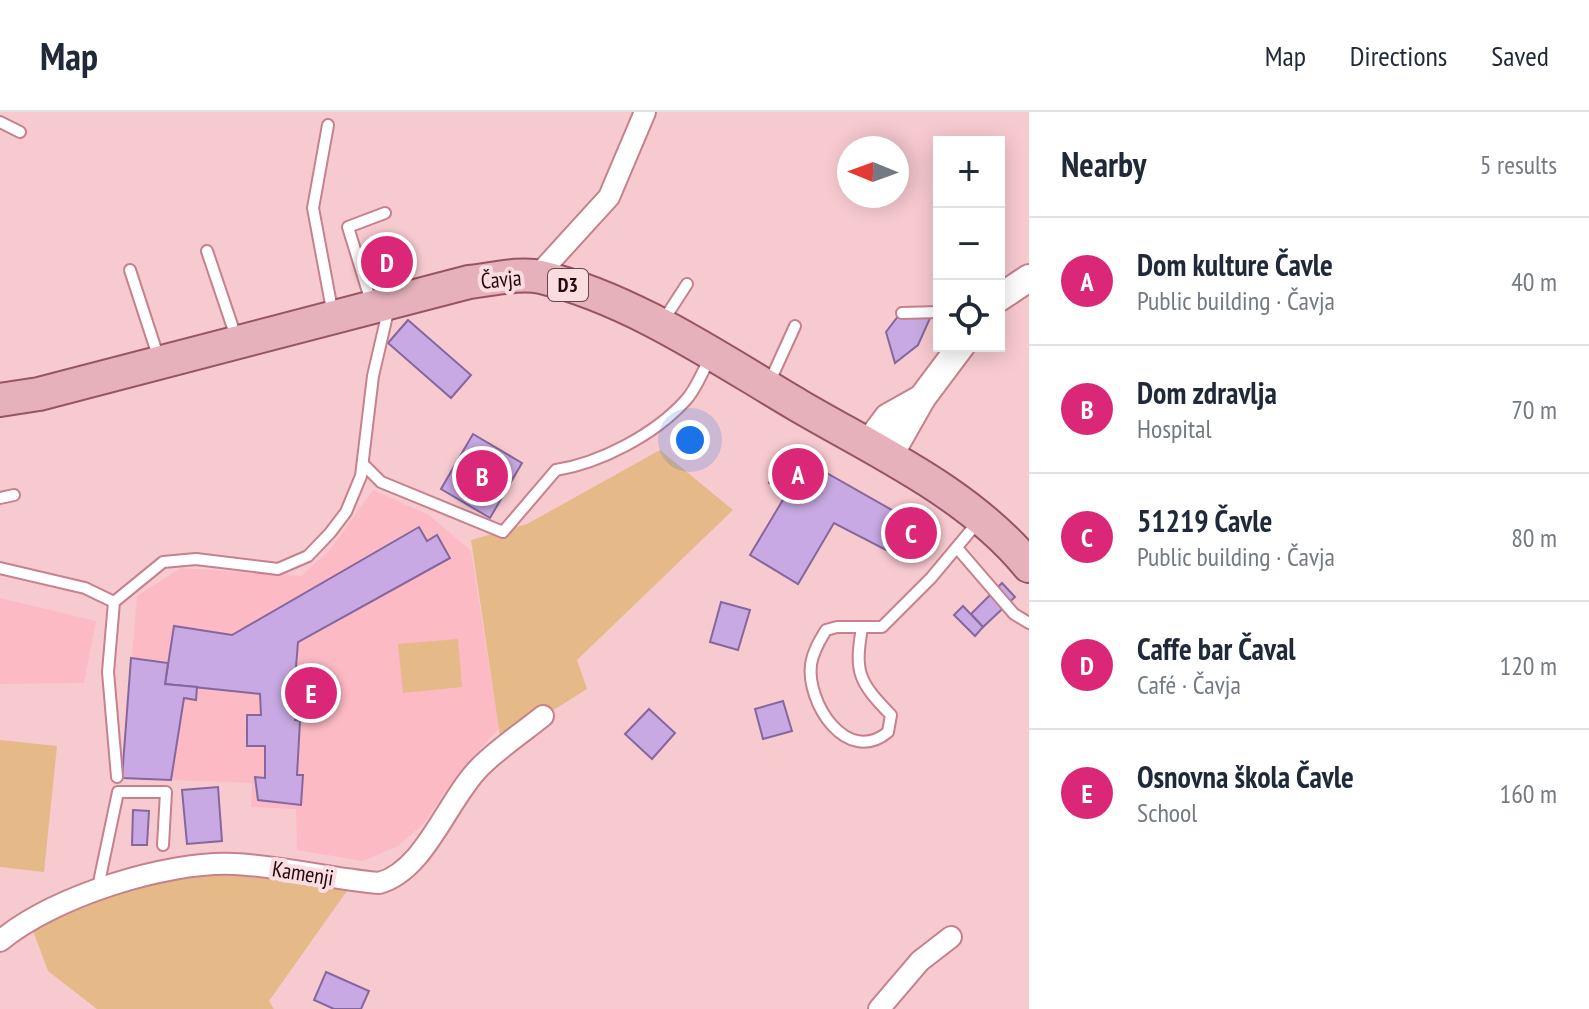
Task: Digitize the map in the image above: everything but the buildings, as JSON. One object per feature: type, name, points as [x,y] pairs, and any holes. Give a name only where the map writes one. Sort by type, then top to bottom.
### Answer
[{"type":"main road","name":"Čavja","points":[[0,400],[39,394],[469,282],[537,276],[589,291],[711,354],[767,387],[981,518],[1029,566]]},
{"type":"street","points":[[537,276],[609,197],[645,112]]},
{"type":"street","points":[[1005,294],[1029,278]]},
{"type":"street","points":[[877,452],[888,417],[922,398],[956,352]]},
{"type":"street","name":"Kamenji","points":[[1,938],[98,887],[187,866],[233,864],[379,883],[394,879],[445,817],[459,792],[480,767],[543,716]]},
{"type":"street","points":[[879,1009],[920,961],[951,937]]},
{"type":"lane","points":[[0,122],[20,132]]},
{"type":"lane","points":[[328,125],[313,208],[333,317]]},
{"type":"lane","points":[[117,777],[108,672],[114,602],[163,562],[177,558],[278,569],[308,556],[346,512],[357,490],[363,464],[382,304],[348,227],[385,213]]},
{"type":"lane","points":[[207,251],[238,342]]},
{"type":"lane","points":[[130,270],[160,362]]},
{"type":"lane","points":[[659,326],[687,284]]},
{"type":"lane","points":[[902,313],[933,312]]},
{"type":"lane","points":[[767,387],[795,326]]},
{"type":"lane","points":[[363,464],[381,482],[503,532],[556,470],[587,465],[655,426],[685,402],[711,354]]},
{"type":"lane","points":[[0,498],[14,495]]},
{"type":"lane","points":[[862,628],[856,664],[863,684],[891,715],[888,732],[877,741],[865,743],[836,730],[816,700],[811,682],[811,662],[826,630],[862,628],[882,627],[958,549],[981,518]]},
{"type":"lane","points":[[958,549],[1014,614],[1029,623]]},
{"type":"lane","points":[[0,568],[85,588],[114,602]]},
{"type":"lane","points":[[98,887],[118,792],[166,792],[163,845]]},
{"type":"shaded area","points":[[660,450],[733,510],[577,660],[587,689],[501,743],[471,540],[527,524]]},
{"type":"shaded area","points":[[373,490],[429,515],[471,551],[499,728],[453,780],[423,824],[398,846],[363,861],[297,850],[296,809],[251,807],[252,783],[122,778],[137,596],[181,568],[301,576],[329,551]]},
{"type":"shaded area","points":[[0,598],[96,621],[84,683],[0,684]]},
{"type":"shaded area","points":[[458,639],[462,687],[403,693],[398,644]]},
{"type":"shaded area","points":[[0,740],[57,746],[44,872],[0,867]]},
{"type":"shaded area","points":[[196,871],[349,888],[269,1001],[274,1009],[97,1009],[48,971],[32,928],[105,894]]},
{"type":"place","name":"Caffe bar Čaval","points":[[387,262]]},
{"type":"place","name":"Dom kulture Čavle","points":[[798,474]]},
{"type":"place","name":"Dom zdravlja","points":[[482,476]]},
{"type":"place","name":"51219 Čavle","points":[[911,533]]},
{"type":"place","name":"Osnovna škola Čavle","points":[[311,693]]}]
